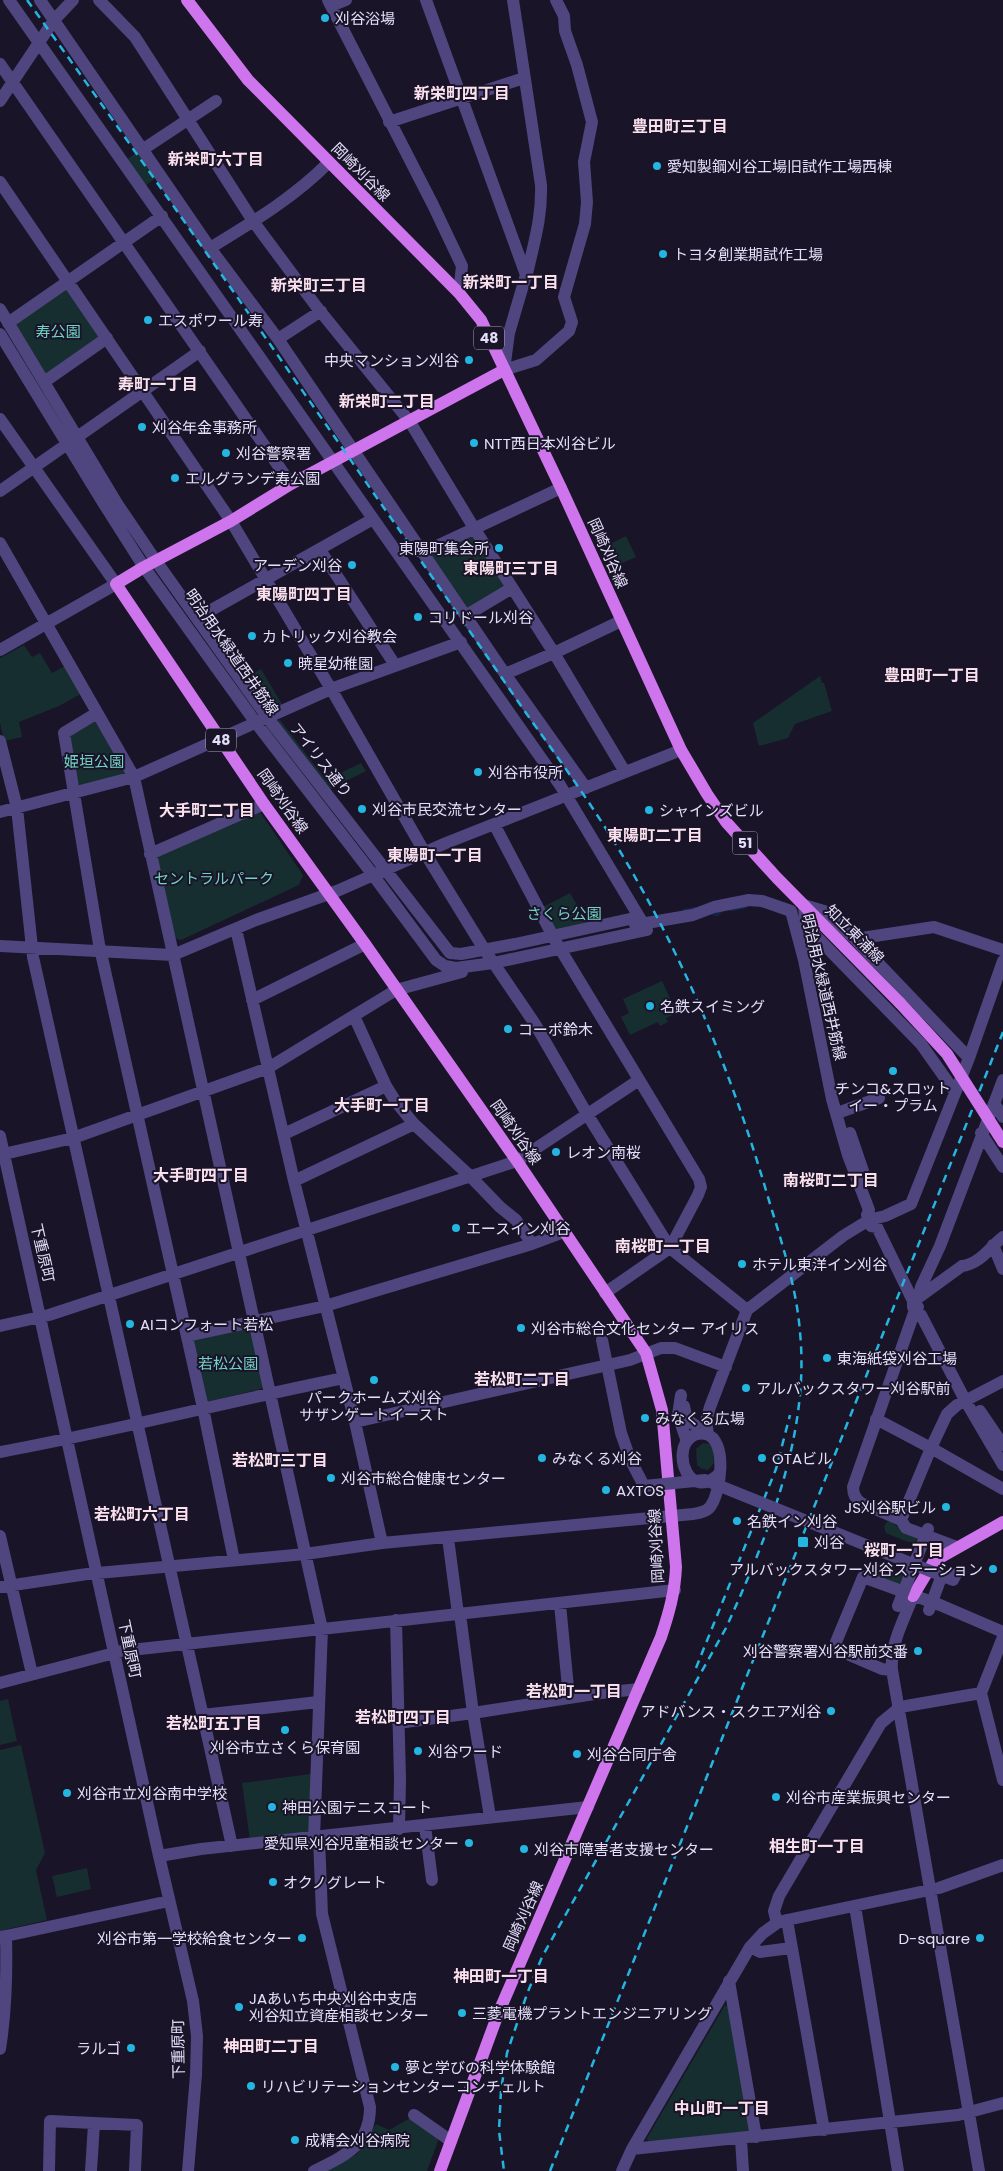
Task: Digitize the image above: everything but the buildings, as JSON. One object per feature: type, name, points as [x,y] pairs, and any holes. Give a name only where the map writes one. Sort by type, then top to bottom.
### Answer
[{"type":"main road","name":"岡崎刈谷線","points":[[187,0],[248,80],[459,293],[481,320],[561,488],[681,750]]},
{"type":"main road","name":"48","points":[[116,584],[231,521],[292,484],[504,370]]},
{"type":"main road","name":"岡崎刈谷線","points":[[116,584],[264,804],[365,944],[516,1161],[646,1353],[662,1410],[676,1568],[675,1590],[661,1637],[498,2014],[440,2171]]},
{"type":"main road","name":"知立東浦線","points":[[681,750],[726,822],[822,926],[931,1034],[947,1054],[1003,1142]]},
{"type":"main road","points":[[913,1596],[934,1561],[1003,1522]]},
{"type":"street","points":[[2,1155],[73,1138],[268,1068],[396,990],[488,956],[643,924],[566,796],[461,642],[333,463],[10,0]]},
{"type":"street","points":[[40,0],[210,248],[278,339],[355,450],[505,674],[586,788]]},
{"type":"street","points":[[0,101],[54,20],[73,0]]},
{"type":"street","points":[[99,0],[135,37],[253,221],[320,311],[410,422],[474,528],[554,653],[625,772]]},
{"type":"street","points":[[346,0],[330,3],[462,266],[459,293]]},
{"type":"street","points":[[426,0],[526,275]]},
{"type":"street","points":[[513,0],[541,185],[542,206],[539,228],[508,333],[504,370],[536,360],[569,331],[572,322],[564,297],[585,224],[587,202],[584,162],[592,122],[577,65],[565,31],[564,16],[556,0]]},
{"type":"street","points":[[0,64],[292,484]]},
{"type":"street","points":[[389,122],[524,78]]},
{"type":"street","points":[[142,150],[216,101]]},
{"type":"street","points":[[210,248],[253,221],[310,180],[329,162]]},
{"type":"street","points":[[0,182],[231,521],[331,689],[424,853],[488,956],[535,1024],[587,1114],[670,1248],[747,1310]]},
{"type":"street","points":[[4,323],[162,216]]},
{"type":"street","points":[[0,309],[4,323],[72,442]]},
{"type":"street","points":[[278,339],[320,311]]},
{"type":"street","points":[[4,323],[44,382],[72,442]]},
{"type":"street","points":[[0,334],[72,442],[118,505],[150,564],[197,618],[261,720]]},
{"type":"street","points":[[44,382],[107,338]]},
{"type":"street","points":[[0,491],[200,351]]},
{"type":"street","points":[[0,419],[116,584],[0,650]]},
{"type":"street","points":[[424,552],[561,488]]},
{"type":"street","points":[[197,618],[373,519]]},
{"type":"street","points":[[0,543],[134,777],[322,1629],[318,1702],[317,1838],[322,1914],[370,2107],[370,2118],[367,2130],[353,2149],[314,2171]]},
{"type":"street","points":[[320,550],[395,665]]},
{"type":"street","name":"明治用水緑道西井筋線","points":[[150,564],[261,720]]},
{"type":"street","points":[[467,616],[512,588]]},
{"type":"street","points":[[505,674],[622,621]]},
{"type":"street","points":[[0,812],[134,777],[221,740],[331,689],[461,642]]},
{"type":"street","points":[[97,713],[64,733],[101,953],[187,1336],[234,1560]]},
{"type":"street","name":"アイリス通り","points":[[261,720],[379,873],[450,953],[488,956]]},
{"type":"street","points":[[0,741],[17,808],[32,948],[73,1138],[110,1295],[168,1567],[232,1846]]},
{"type":"street","points":[[0,946],[101,953],[173,955],[329,894],[494,824],[681,750]]},
{"type":"street","points":[[150,854],[264,804]]},
{"type":"street","points":[[494,824],[556,942],[699,1179],[701,1186],[670,1248],[605,1293]]},
{"type":"street","name":"明治用水緑道西井筋線","points":[[643,924],[693,915],[714,907],[748,900],[762,901],[791,911],[804,960],[832,1099],[848,1155],[869,1210],[867,1215],[873,1219]]},
{"type":"street","points":[[918,1304],[873,1219],[843,1111],[806,944],[804,905],[824,911],[855,939],[968,1058]]},
{"type":"street","points":[[804,924],[921,1044],[955,1092]]},
{"type":"street","points":[[855,939],[934,927],[1003,950]]},
{"type":"street","points":[[236,929],[294,1181],[355,1422],[382,1543]]},
{"type":"street","points":[[252,1000],[365,944]]},
{"type":"street","points":[[5,1586],[98,1574],[305,1554],[382,1543],[703,1512],[710,1507],[720,1473],[717,1442],[708,1434],[706,1421],[747,1310],[814,1257],[873,1219],[911,1204],[968,1058],[1003,961]]},
{"type":"street","points":[[354,1016],[386,1086],[414,1124],[471,1177],[500,1208],[516,1220],[532,1244]]},
{"type":"street","points":[[0,1326],[40,1318],[516,1161],[639,1080]]},
{"type":"street","points":[[1003,1080],[981,1133],[940,1246],[921,1287],[917,1314],[921,1315],[969,1398],[1003,1465]]},
{"type":"street","points":[[284,1134],[386,1086]]},
{"type":"street","points":[[843,1111],[879,1098]]},
{"type":"street","points":[[994,1103],[1003,1118]]},
{"type":"street","points":[[294,1181],[414,1124]]},
{"type":"street","points":[[981,1133],[1003,1167]]},
{"type":"street","name":"下重原町","points":[[0,1136],[2,1155],[193,2001],[197,2036],[196,2076],[188,2171]]},
{"type":"street","points":[[187,1336],[325,1306],[532,1244],[564,1232]]},
{"type":"street","points":[[957,1547],[906,1528],[900,1520],[856,1500],[852,1486],[918,1304],[962,1266],[968,1265],[988,1252],[998,1241]]},
{"type":"street","points":[[998,1241],[1003,1269]]},
{"type":"street","points":[[602,1340],[621,1433],[630,1459],[644,1486],[705,1480],[741,1490],[914,1565],[954,1580],[956,1574]]},
{"type":"street","points":[[355,1422],[630,1360],[661,1348],[675,1348],[726,1367]]},
{"type":"street","points":[[0,1452],[66,1439],[271,1392],[344,1378]]},
{"type":"street","points":[[900,1520],[930,1448],[947,1414],[969,1398],[1003,1381]]},
{"type":"street","points":[[695,1425],[691,1424],[685,1416],[684,1396],[678,1416],[684,1436],[685,1474],[689,1479],[706,1482],[713,1480],[720,1473]]},
{"type":"street","points":[[969,1398],[1003,1444]]},
{"type":"street","points":[[684,1436],[703,1418],[710,1407]]},
{"type":"street","points":[[876,1419],[1003,1489]]},
{"type":"street","points":[[683,1451],[690,1437],[696,1434],[708,1434]]},
{"type":"street","points":[[898,1606],[928,1530]]},
{"type":"street","points":[[0,1536],[5,1586],[32,1674]]},
{"type":"street","points":[[448,1538],[490,1817]]},
{"type":"street","points":[[929,1610],[942,1575]]},
{"type":"street","points":[[892,1670],[882,1669],[838,1650],[836,1642],[863,1577],[940,1605],[1003,1632]]},
{"type":"street","points":[[0,1683],[114,1654],[186,1643],[560,1604],[675,1590]]},
{"type":"street","points":[[913,1596],[894,1646],[891,1658],[892,1670],[979,2171]]},
{"type":"street","points":[[560,1604],[569,1698]]},
{"type":"street","points":[[396,1620],[400,1779],[399,1829]]},
{"type":"street","points":[[1003,1637],[981,1693],[1003,1780]]},
{"type":"street","points":[[398,1723],[639,1689]]},
{"type":"street","points":[[824,2130],[791,1948],[782,1922],[774,1911],[779,1896],[881,1723],[898,1709],[906,1706],[981,1693]]},
{"type":"street","points":[[202,1715],[318,1702]]},
{"type":"street","points":[[159,1856],[232,1846],[588,1807]]},
{"type":"street","points":[[425,1826],[432,1880]]},
{"type":"street","points":[[622,2171],[632,2149],[729,1981],[750,1947],[763,1933],[782,1922],[931,1889],[1003,1866]]},
{"type":"street","points":[[0,2049],[6,1998],[3,1937],[169,1901]]},
{"type":"street","points":[[855,1906],[898,2171]]},
{"type":"street","points":[[750,1947],[760,1952],[791,1948]]},
{"type":"street","points":[[729,1981],[756,2137]]},
{"type":"street","points":[[632,2149],[741,2139],[969,2113],[1003,2103]]},
{"type":"street","points":[[414,2115],[451,2141]]},
{"type":"street","points":[[49,2171],[50,2121],[137,2125],[135,2171]]},
{"type":"street","points":[[91,2171],[94,2124]]},
{"type":"street","points":[[741,2139],[743,2171]]},
{"type":"green space","points":[[139,151],[157,177],[145,186],[126,160]]},
{"type":"green space","name":"寿公園","points":[[68,288],[102,338],[46,377],[14,325]]},
{"type":"green space","points":[[474,533],[507,587],[469,611],[429,553]]},
{"type":"green space","points":[[626,536],[636,557],[613,567],[604,547]]},
{"type":"green space","points":[[24,645],[32,657],[40,653],[52,673],[65,666],[81,694],[59,706],[19,722],[22,737],[4,741],[0,723],[0,658]]},
{"type":"green space","points":[[261,669],[283,706],[269,712],[244,679]]},
{"type":"green space","points":[[820,676],[822,683],[824,683],[832,711],[795,724],[788,738],[759,746],[753,723]]},
{"type":"green space","points":[[280,720],[326,780],[361,763],[366,771],[328,790],[275,722]]},
{"type":"green space","name":"姫垣公園","points":[[95,721],[126,774],[78,787],[69,735]]},
{"type":"green space","name":"セントラルパーク","points":[[260,812],[303,875],[299,885],[181,940],[175,938],[156,857]]},
{"type":"green space","name":"さくら公園","points":[[570,893],[588,924],[556,931],[543,907]]},
{"type":"green space","name":"名鉄スイミング","points":[[662,981],[677,1013],[666,1018],[668,1022],[660,1026],[658,1022],[630,1035],[621,1017],[629,1013],[623,999]]},
{"type":"green space","name":"若松公園","points":[[250,1325],[264,1388],[206,1402],[192,1338]]},
{"type":"green space","points":[[703,1443],[710,1444],[713,1450],[714,1463],[708,1470],[702,1469],[697,1465],[696,1449]]},
{"type":"green space","points":[[887,1522],[891,1522],[902,1530],[915,1535],[917,1539],[915,1542],[908,1542],[886,1533],[884,1526]]},
{"type":"green space","points":[[876,1566],[897,1575],[907,1574],[905,1583],[898,1584],[873,1574],[871,1570]]},
{"type":"green space","points":[[8,1699],[17,1741],[0,1745],[0,1701]]},
{"type":"green space","points":[[21,1745],[45,1853],[36,1870],[47,1920],[0,1931],[0,1750]]},
{"type":"green space","name":"神田公園テニスコート","points":[[311,1774],[309,1835],[250,1841],[242,1783]]},
{"type":"green space","points":[[87,1868],[91,1889],[57,1897],[52,1876]]},
{"type":"green space","points":[[725,2005],[730,2008],[750,2130],[748,2132],[648,2142],[647,2138]]},
{"type":"green space","points":[[410,2118],[439,2138],[427,2171],[324,2171],[357,2154],[376,2124],[389,2130]]},
{"type":"waterway","points":[[729,909],[746,907]]},
{"type":"waterway","points":[[684,910],[695,908]]},
{"type":"waterway","points":[[709,913],[717,915],[721,911]]},
{"type":"railway","points":[[27,0],[569,773],[623,856],[674,952],[725,1067],[753,1147],[795,1295],[800,1332],[801,1371],[798,1409],[792,1447],[770,1522],[726,1628],[542,1957],[507,2053],[501,2090],[499,2131],[504,2171]]},
{"type":"railway","points":[[550,2171],[1003,1032]]},
{"type":"railway","points":[[696,1668],[776,1469],[790,1415]]},
{"type":"place","name":"刈谷浴場","points":[[325,18]]},
{"type":"place","name":"愛知製鋼刈谷工場旧試作工場西棟","points":[[657,166]]},
{"type":"place","name":"トヨタ創業期試作工場","points":[[663,254]]},
{"type":"place","name":"エスポワール寿","points":[[148,320]]},
{"type":"place","name":"中央マンション刈谷","points":[[469,360]]},
{"type":"place","name":"刈谷年金事務所","points":[[142,427]]},
{"type":"place","name":"NTT西日本刈谷ビル","points":[[474,443]]},
{"type":"place","name":"刈谷警察署","points":[[226,453]]},
{"type":"place","name":"エルグランデ寿公園","points":[[175,478]]},
{"type":"place","name":"東陽町集会所","points":[[499,548]]},
{"type":"place","name":"アーデン刈谷","points":[[352,565]]},
{"type":"place","name":"コリドール刈谷","points":[[418,617]]},
{"type":"place","name":"カトリック刈谷教会","points":[[252,636]]},
{"type":"place","name":"暁星幼稚園","points":[[288,663]]},
{"type":"place","name":"刈谷市役所","points":[[478,772]]},
{"type":"place","name":"刈谷市民交流センター","points":[[362,809]]},
{"type":"place","name":"シャインズビル","points":[[649,810]]},
{"type":"place","name":"名鉄スイミング","points":[[650,1006]]},
{"type":"place","name":"コーポ鈴木","points":[[508,1029]]},
{"type":"place","name":"チンコ&スロット イー・プラム","points":[[893,1071]]},
{"type":"place","name":"レオン南桜","points":[[556,1152]]},
{"type":"place","name":"エースイン刈谷","points":[[456,1228]]},
{"type":"place","name":"ホテル東洋イン刈谷","points":[[742,1264]]},
{"type":"place","name":"AIコンフォート若松","points":[[130,1324]]},
{"type":"place","name":"刈谷市総合文化センター アイリス","points":[[521,1328]]},
{"type":"place","name":"東海紙袋刈谷工場","points":[[827,1358]]},
{"type":"place","name":"パークホームズ刈谷 サザンゲートイースト","points":[[374,1380]]},
{"type":"place","name":"アルバックスタワー刈谷駅前","points":[[746,1388]]},
{"type":"place","name":"みなくる広場","points":[[645,1418]]},
{"type":"place","name":"みなくる刈谷","points":[[542,1458]]},
{"type":"place","name":"OTAビル","points":[[762,1458]]},
{"type":"place","name":"刈谷市総合健康センター","points":[[331,1478]]},
{"type":"place","name":"AXTOS","points":[[606,1490]]},
{"type":"place","name":"JS刈谷駅ビル","points":[[946,1507]]},
{"type":"place","name":"名鉄イン刈谷","points":[[737,1521]]},
{"type":"place","name":"刈谷","points":[[803,1542]]},
{"type":"place","name":"アルバックスタワー刈谷ステーション","points":[[993,1569]]},
{"type":"place","name":"刈谷警察署刈谷駅前交番","points":[[918,1651]]},
{"type":"place","name":"アドバンス・スクエア刈谷","points":[[831,1711]]},
{"type":"place","name":"刈谷市立さくら保育園","points":[[285,1730]]},
{"type":"place","name":"刈谷ワード","points":[[418,1751]]},
{"type":"place","name":"刈谷合同庁舎","points":[[577,1754]]},
{"type":"place","name":"刈谷市立刈谷南中学校","points":[[67,1793]]},
{"type":"place","name":"刈谷市産業振興センター","points":[[776,1797]]},
{"type":"place","name":"神田公園テニスコート","points":[[272,1807]]},
{"type":"place","name":"愛知県刈谷児童相談センター","points":[[469,1843]]},
{"type":"place","name":"刈谷市障害者支援センター","points":[[524,1849]]},
{"type":"place","name":"オクノグレート","points":[[273,1882]]},
{"type":"place","name":"刈谷市第一学校給食センター","points":[[302,1938]]},
{"type":"place","name":"D-square","points":[[980,1938]]},
{"type":"place","name":"JAあいち中央刈谷中支店 刈谷知立資産相談センター","points":[[239,2007]]},
{"type":"place","name":"三菱電機プラントエンジニアリング","points":[[462,2013]]},
{"type":"place","name":"ラルゴ","points":[[131,2048]]},
{"type":"place","name":"夢と学びの科学体験館","points":[[395,2067]]},
{"type":"place","name":"リハビリテーションセンターコンチェルト","points":[[251,2086]]},
{"type":"place","name":"成精会刈谷病院","points":[[295,2140]]},
{"type":"district","name":"新栄町四丁目","points":[[462,93]]},
{"type":"district","name":"豊田町三丁目","points":[[680,126]]},
{"type":"district","name":"新栄町六丁目","points":[[216,159]]},
{"type":"district","name":"新栄町一丁目","points":[[511,282]]},
{"type":"district","name":"新栄町三丁目","points":[[319,285]]},
{"type":"district","name":"寿町一丁目","points":[[158,384]]},
{"type":"district","name":"新栄町二丁目","points":[[387,401]]},
{"type":"district","name":"東陽町三丁目","points":[[511,568]]},
{"type":"district","name":"東陽町四丁目","points":[[304,594]]},
{"type":"district","name":"豊田町一丁目","points":[[932,675]]},
{"type":"district","name":"大手町二丁目","points":[[207,810]]},
{"type":"district","name":"東陽町二丁目","points":[[655,835]]},
{"type":"district","name":"東陽町一丁目","points":[[435,855]]},
{"type":"district","name":"大手町一丁目","points":[[382,1105]]},
{"type":"district","name":"大手町四丁目","points":[[201,1175]]},
{"type":"district","name":"南桜町二丁目","points":[[831,1180]]},
{"type":"district","name":"南桜町一丁目","points":[[663,1246]]},
{"type":"district","name":"若松町二丁目","points":[[522,1379]]},
{"type":"district","name":"若松町三丁目","points":[[280,1460]]},
{"type":"district","name":"若松町六丁目","points":[[142,1514]]},
{"type":"district","name":"桜町一丁目","points":[[904,1550]]},
{"type":"district","name":"若松町一丁目","points":[[574,1691]]},
{"type":"district","name":"若松町四丁目","points":[[403,1717]]},
{"type":"district","name":"若松町五丁目","points":[[214,1723]]},
{"type":"district","name":"相生町一丁目","points":[[817,1846]]},
{"type":"district","name":"神田町一丁目","points":[[501,1976]]},
{"type":"district","name":"神田町二丁目","points":[[271,2046]]},
{"type":"district","name":"中山町一丁目","points":[[722,2108]]}]
